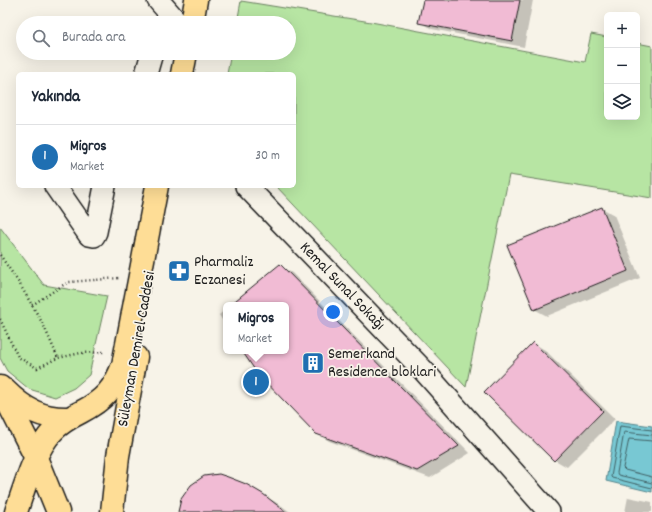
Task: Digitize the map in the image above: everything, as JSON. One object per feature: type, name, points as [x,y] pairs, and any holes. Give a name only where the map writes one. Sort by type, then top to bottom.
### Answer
[{"type":"main road","points":[[193,16],[196,0]]},
{"type":"main road","points":[[182,72],[185,60]]},
{"type":"main road","name":"Süleyman Demirel Caddesi","points":[[16,512],[36,458],[49,436],[69,418],[82,412],[106,395],[114,385],[119,375],[140,277],[157,188]]},
{"type":"main road","name":"Süleyman Demirel Caddesi","points":[[112,512],[118,456],[166,188]]},
{"type":"main road","points":[[0,384],[10,394],[36,414],[50,417],[69,418]]},
{"type":"main road","points":[[0,387],[36,458],[58,512]]},
{"type":"street","points":[[147,72],[150,60]]},
{"type":"street","points":[[56,188],[89,235],[93,236],[96,232],[105,188]]},
{"type":"street","name":"Kemal Sunal Sokağı","points":[[248,188],[423,370],[549,512]]},
{"type":"path","points":[[0,255],[32,304],[43,324],[58,358]]},
{"type":"path","points":[[32,304],[69,282],[140,277]]},
{"type":"path","points":[[0,319],[18,356],[36,368],[58,358],[80,353],[125,351]]},
{"type":"green space","points":[[241,1],[371,22],[585,62],[591,34],[604,36],[604,120],[640,120],[640,44],[652,46],[652,198],[509,175],[466,387],[278,188],[296,188],[296,72],[227,72],[230,60],[296,60],[296,16],[238,16]]},
{"type":"green space","points":[[0,227],[44,285],[107,296],[89,375],[74,388],[55,397],[29,389],[7,371],[0,358]]},
{"type":"water","points":[[616,421],[652,426],[652,492],[606,481]]},
{"type":"building","points":[[423,0],[520,0],[512,41],[418,23]]},
{"type":"building","points":[[602,207],[628,271],[534,310],[507,245]]},
{"type":"building","name":"Semerkand Residence bloklari","points":[[280,264],[459,446],[417,471],[316,434],[257,373],[244,354],[289,354],[289,302],[234,302]]},
{"type":"building","points":[[533,342],[603,411],[554,461],[484,392]]},
{"type":"building","points":[[219,474],[246,484],[263,494],[286,512],[178,512],[181,499],[191,485],[204,476]]},
{"type":"place","name":"Pharmaliz Eczanesi","points":[[179,271]]},
{"type":"place","name":"Semerkand Residence bloklari","points":[[313,363]]},
{"type":"place","name":"Migros","points":[[256,382]]}]
